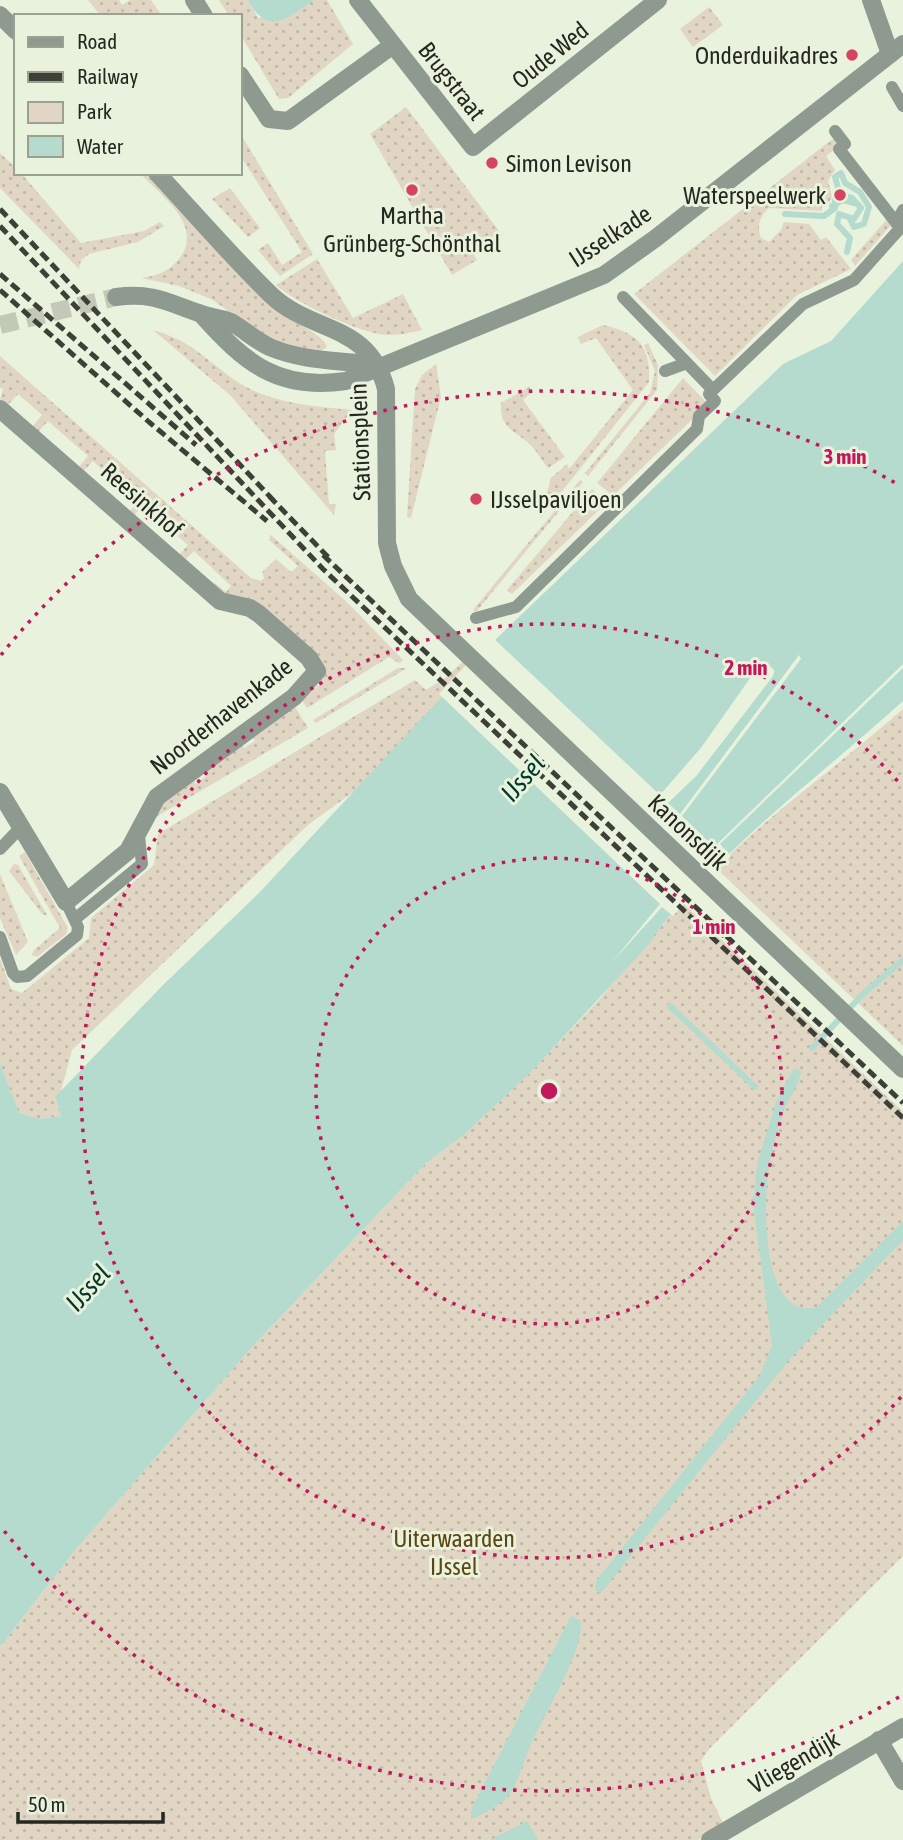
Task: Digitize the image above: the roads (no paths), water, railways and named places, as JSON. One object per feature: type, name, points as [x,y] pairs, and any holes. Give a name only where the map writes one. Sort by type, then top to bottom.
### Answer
[{"type":"street","name":"Oude Wed","points":[[473,148],[658,0]]},
{"type":"street","points":[[871,0],[897,49]]},
{"type":"street","name":"Brugstraat","points":[[367,2],[393,45],[473,148]]},
{"type":"street","points":[[0,15],[14,29]]},
{"type":"street","points":[[242,78],[269,119],[288,121],[310,108],[393,45]]},
{"type":"street","name":"IJsselkade","points":[[202,315],[259,370],[289,380],[335,383],[604,275],[656,238],[897,49]]},
{"type":"street","points":[[892,87],[903,106]]},
{"type":"street","points":[[835,131],[845,144],[839,149],[900,226]]},
{"type":"street","name":"Stationsplein","points":[[159,175],[273,296],[299,313],[349,335],[379,366],[386,389],[387,543],[393,566],[410,599],[439,630]]},
{"type":"street","points":[[476,618],[516,607],[697,429],[699,416],[715,401],[709,394],[713,390],[803,304],[854,280],[900,226],[903,210]]},
{"type":"street","points":[[116,297],[134,295],[163,298],[202,315],[229,321],[272,348],[304,358],[341,359],[379,366]]},
{"type":"street","points":[[623,297],[713,390]]},
{"type":"street","points":[[665,371],[687,363]]},
{"type":"street","name":"Reesinkhof","points":[[0,409],[220,601],[250,608],[259,614]]},
{"type":"street","name":"Noorderhavenkade","points":[[66,902],[128,851],[139,836],[157,797],[294,697],[317,671],[309,658],[259,614]]},
{"type":"street","name":"Kanonsdijk","points":[[439,630],[903,1069]]},
{"type":"street","points":[[0,792],[75,919]]},
{"type":"street","points":[[0,849],[21,827]]},
{"type":"street","name":"Noorderhavenkade","points":[[0,937],[13,973],[22,978],[72,940],[78,928],[75,919],[142,864],[139,836]]},
{"type":"street","name":"Vliegendijk","points":[[710,1840],[903,1727]]},
{"type":"street","points":[[879,1740],[903,1781]]},
{"type":"water","points":[[248,0],[314,0],[286,18],[270,21],[255,11]]},
{"type":"water","name":"IJssel","points":[[903,261],[903,701],[731,852],[677,908],[649,944],[533,1070],[464,1135],[426,1163],[253,1346],[76,1549],[0,1647],[0,1063],[19,1113],[40,1119],[61,1116],[55,1097],[163,985],[259,893],[495,640],[783,364],[831,341]],"holes":[[[761,665],[774,670],[773,676],[696,776],[662,808],[657,799],[701,748]]]},
{"type":"water","points":[[794,1068],[801,1071],[800,1076],[778,1129],[770,1161],[766,1201],[769,1253],[775,1277],[784,1295],[798,1306],[817,1307],[903,1221],[903,1240],[789,1360],[600,1594],[595,1589],[596,1581],[760,1375],[772,1345],[753,1203],[757,1164],[776,1102]]},
{"type":"water","points":[[571,1616],[580,1620],[576,1648],[515,1784],[499,1804],[475,1818],[471,1817],[471,1810]]},
{"type":"water","points":[[527,1821],[538,1839],[490,1840]]},
{"type":"waterway","points":[[847,252],[850,238],[837,224],[839,214],[854,219],[861,208],[852,198],[840,195],[835,177],[841,173],[845,183],[860,192],[869,207],[864,224],[854,227],[850,219]]},
{"type":"waterway","points":[[785,214],[824,216],[835,208],[835,200],[840,195]]},
{"type":"waterway","points":[[832,206],[843,200],[858,204]]},
{"type":"waterway","points":[[812,1048],[864,993],[903,960]]},
{"type":"waterway","points":[[670,1006],[755,1087]]},
{"type":"tunnel","points":[[0,325],[116,297]]},
{"type":"railway","points":[[0,209],[275,502]]},
{"type":"railway","points":[[0,226],[323,569],[903,1118]]},
{"type":"railway","points":[[0,274],[196,445]]},
{"type":"railway","points":[[0,290],[149,422],[267,521]]},
{"type":"railway","points":[[269,496],[330,559]]},
{"type":"railway","points":[[323,555],[903,1103]]},
{"type":"place","name":"Onderduikadres","points":[[852,55]]},
{"type":"place","name":"Simon Levison","points":[[492,163]]},
{"type":"place","name":"Martha Grünberg-Schönthal","points":[[412,190]]},
{"type":"place","name":"Waterspeelwerk","points":[[840,195]]},
{"type":"place","name":"IJsselpaviljoen","points":[[476,499]]},
{"type":"park label","name":"Uiterwaarden IJssel","points":[[454,1552]]}]
